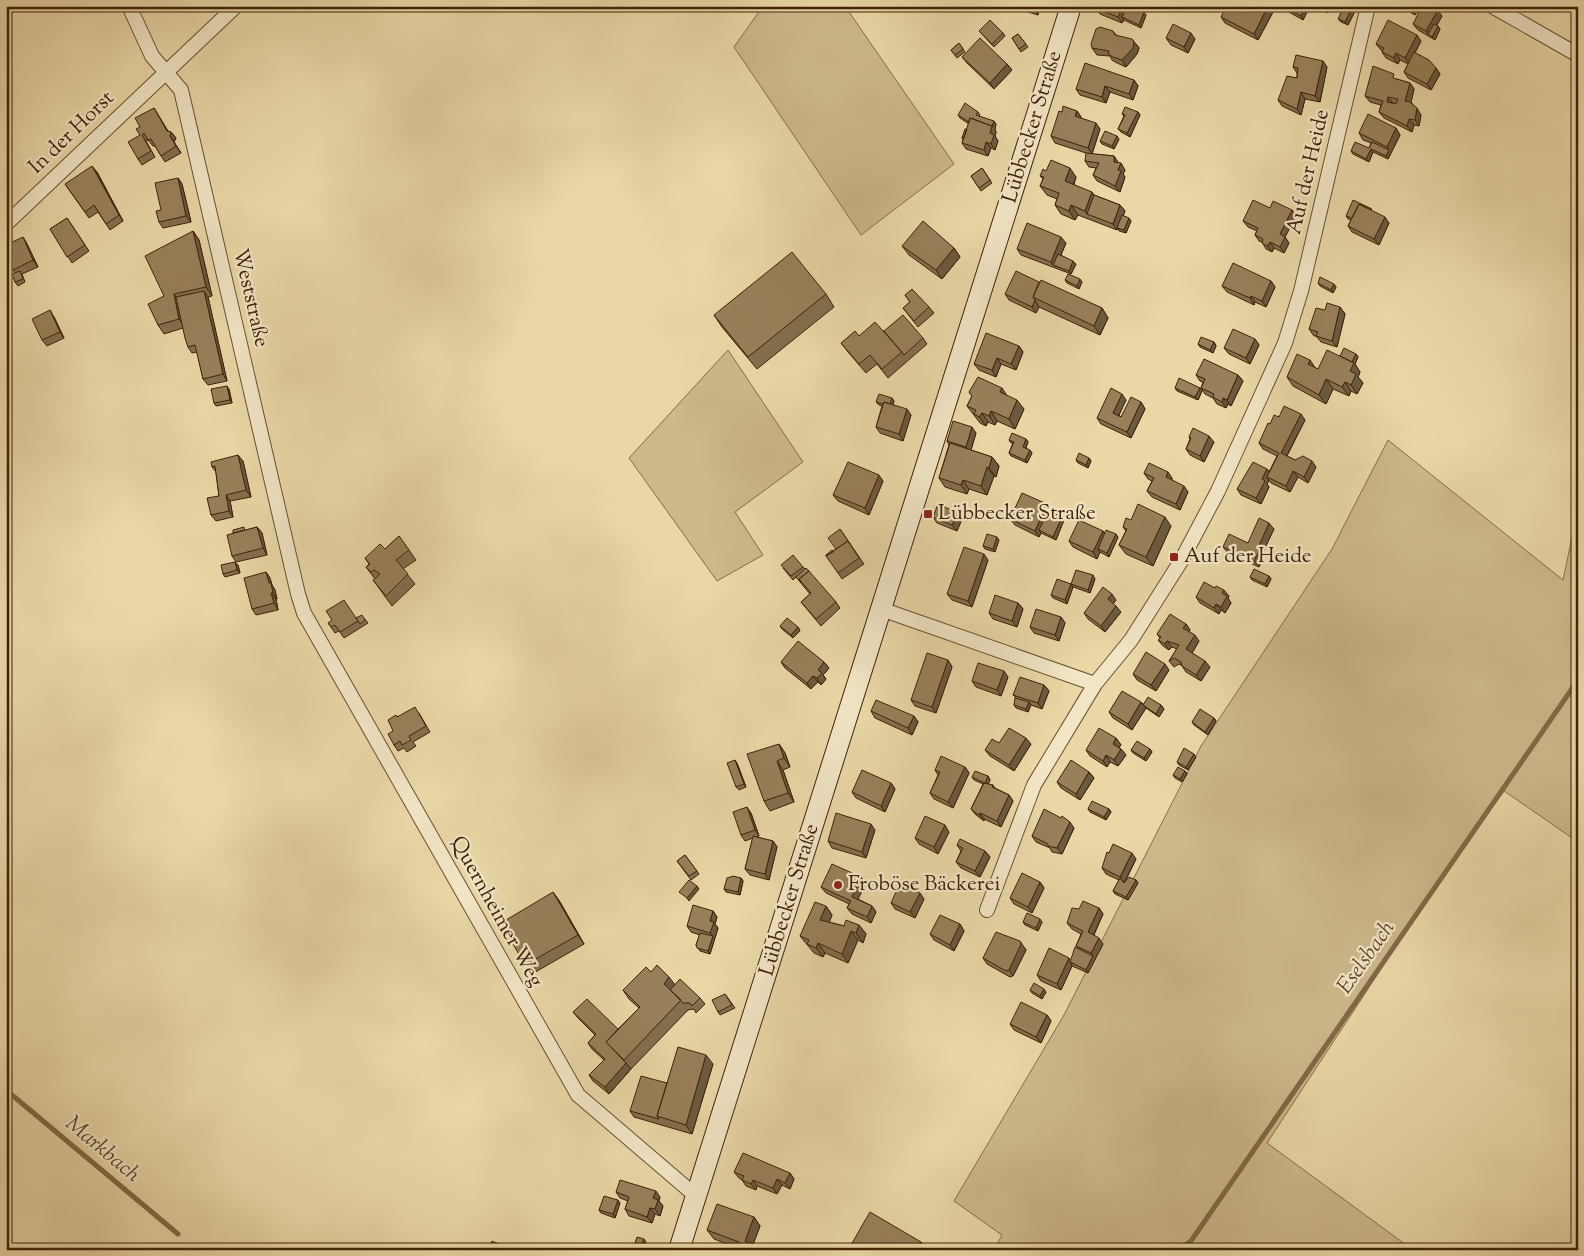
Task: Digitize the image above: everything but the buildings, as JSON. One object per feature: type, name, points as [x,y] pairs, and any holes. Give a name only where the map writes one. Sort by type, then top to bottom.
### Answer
[{"type":"main road","name":"Lübbecker Straße","points":[[679,1250],[1071,6]]},
{"type":"street","name":"Weststraße","points":[[129,6],[152,56],[166,70],[181,90],[304,613]]},
{"type":"street","name":"In der Horst","points":[[6,224],[166,70],[236,6]]},
{"type":"street","name":"Auf der Heide","points":[[986,910],[1034,785],[1095,684],[1131,640],[1181,561],[1218,491],[1285,343],[1302,291],[1368,6]]},
{"type":"street","points":[[1492,6],[1578,55]]},
{"type":"street","points":[[881,609],[1095,684]]},
{"type":"street","name":"Quernheimer Weg","points":[[304,613],[578,1095],[696,1196]]},
{"type":"shaded area","points":[[763,6],[850,6],[847,9],[954,164],[861,235],[734,47]]},
{"type":"shaded area","points":[[728,350],[803,462],[735,512],[763,555],[717,581],[629,458]]},
{"type":"shaded area","points":[[1388,440],[1563,580],[1578,509],[1578,842],[1504,791],[1442,876],[1267,1143],[1413,1250],[994,1250],[1002,1235],[954,1201],[1064,1015],[1201,746],[1332,549]]},
{"type":"waterway","name":"Eselsbach","points":[[1178,1250],[1191,1241],[1578,680]]},
{"type":"waterway","name":"Markbach","points":[[6,1090],[178,1234]]},
{"type":"place","name":"Lübbecker Straße","points":[[928,514]]},
{"type":"place","name":"Auf der Heide","points":[[1174,557]]},
{"type":"place","name":"Froböse Bäckerei","points":[[838,885]]}]
